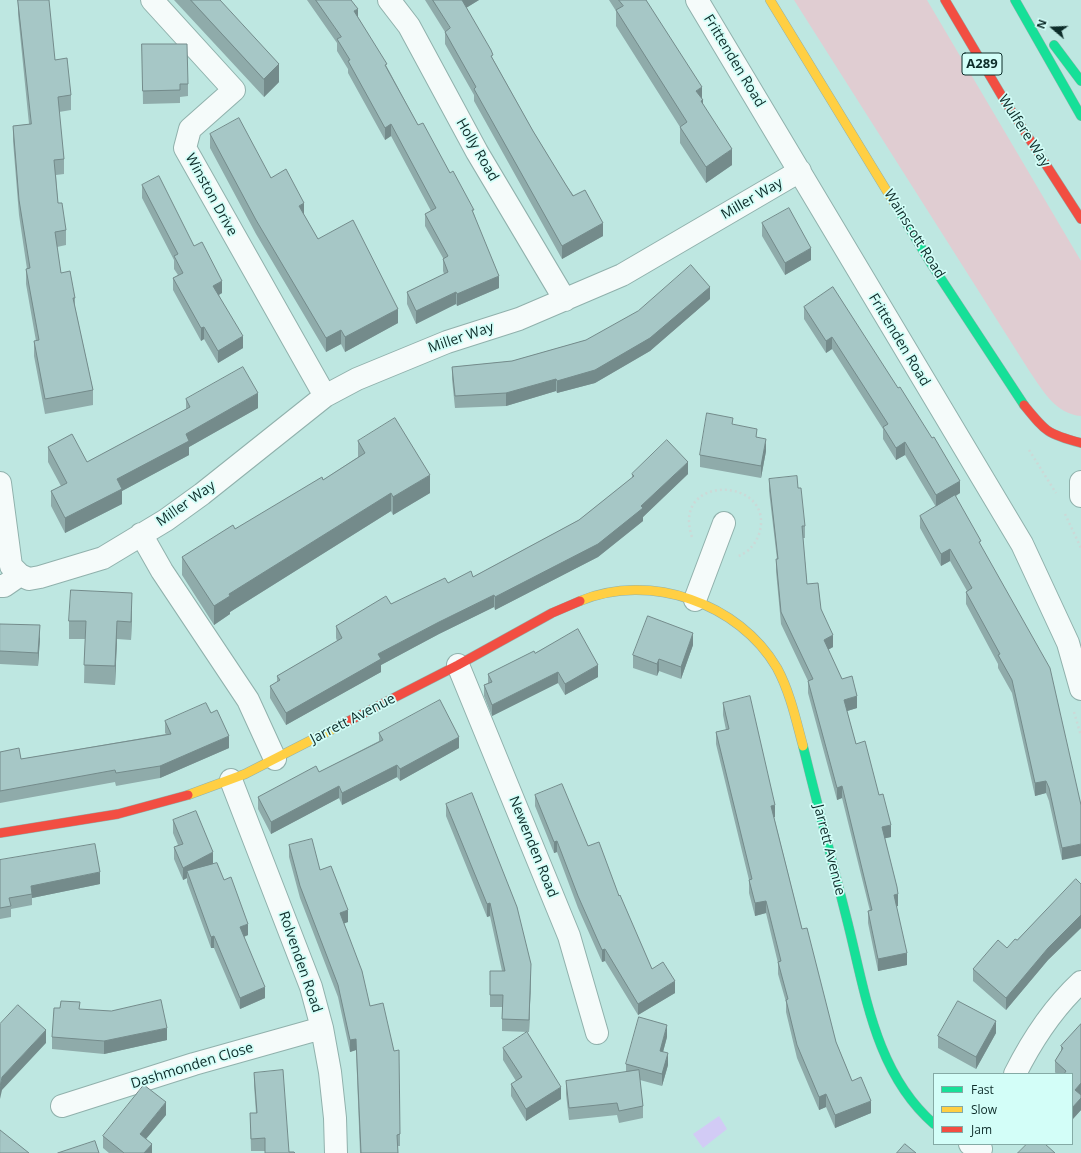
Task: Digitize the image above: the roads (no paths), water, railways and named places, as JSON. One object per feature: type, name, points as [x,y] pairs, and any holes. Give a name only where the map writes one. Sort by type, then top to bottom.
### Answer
[{"type":"street","name":"Winston Drive","points":[[152,0],[234,90],[190,129],[185,148],[325,396]]},
{"type":"street","name":"Holly Road","points":[[389,0],[409,26],[476,152],[565,300]]},
{"type":"street","name":"Frittenden Road","points":[[697,0],[1022,544],[1068,643],[1077,698]]},
{"type":"street","name":"Wainscott Road","points":[[770,0],[930,262],[1021,402],[1043,429],[1055,436],[1081,443]]},
{"type":"street","name":"Wulfere Way","points":[[945,0],[1003,98],[1081,219]]},
{"type":"street","points":[[1015,0],[1081,116]]},
{"type":"street","points":[[1019,0],[1081,81]]},
{"type":"street","name":"Miller Way","points":[[20,575],[29,579],[40,578],[103,558],[166,520],[202,494],[325,396],[358,379],[447,342],[519,319],[622,275],[800,171]]},
{"type":"street","points":[[1081,482],[1081,496]]},
{"type":"street","points":[[0,483],[11,566],[20,575],[4,586],[0,586]]},
{"type":"street","points":[[695,600],[724,523]]},
{"type":"street","name":"Miller Way","points":[[141,534],[162,571],[248,700],[275,759]]},
{"type":"street","name":"Jarrett Avenue","points":[[0,833],[147,808],[231,780],[458,665],[564,608],[585,599],[606,592],[629,590],[651,590],[674,593],[695,600],[723,614],[747,632],[767,654],[782,679],[797,723],[876,1034],[899,1087],[916,1107],[933,1123]]},
{"type":"street","name":"Newenden Road","points":[[458,665],[569,936],[597,1033]]},
{"type":"street","name":"Rolvenden Road","points":[[231,780],[302,961],[322,1028],[332,1093],[336,1153]]},
{"type":"street","points":[[1016,1073],[1044,1025],[1064,999],[1081,982]]},
{"type":"street","name":"Dashmonden Close","points":[[62,1106],[194,1064],[322,1028]]}]
